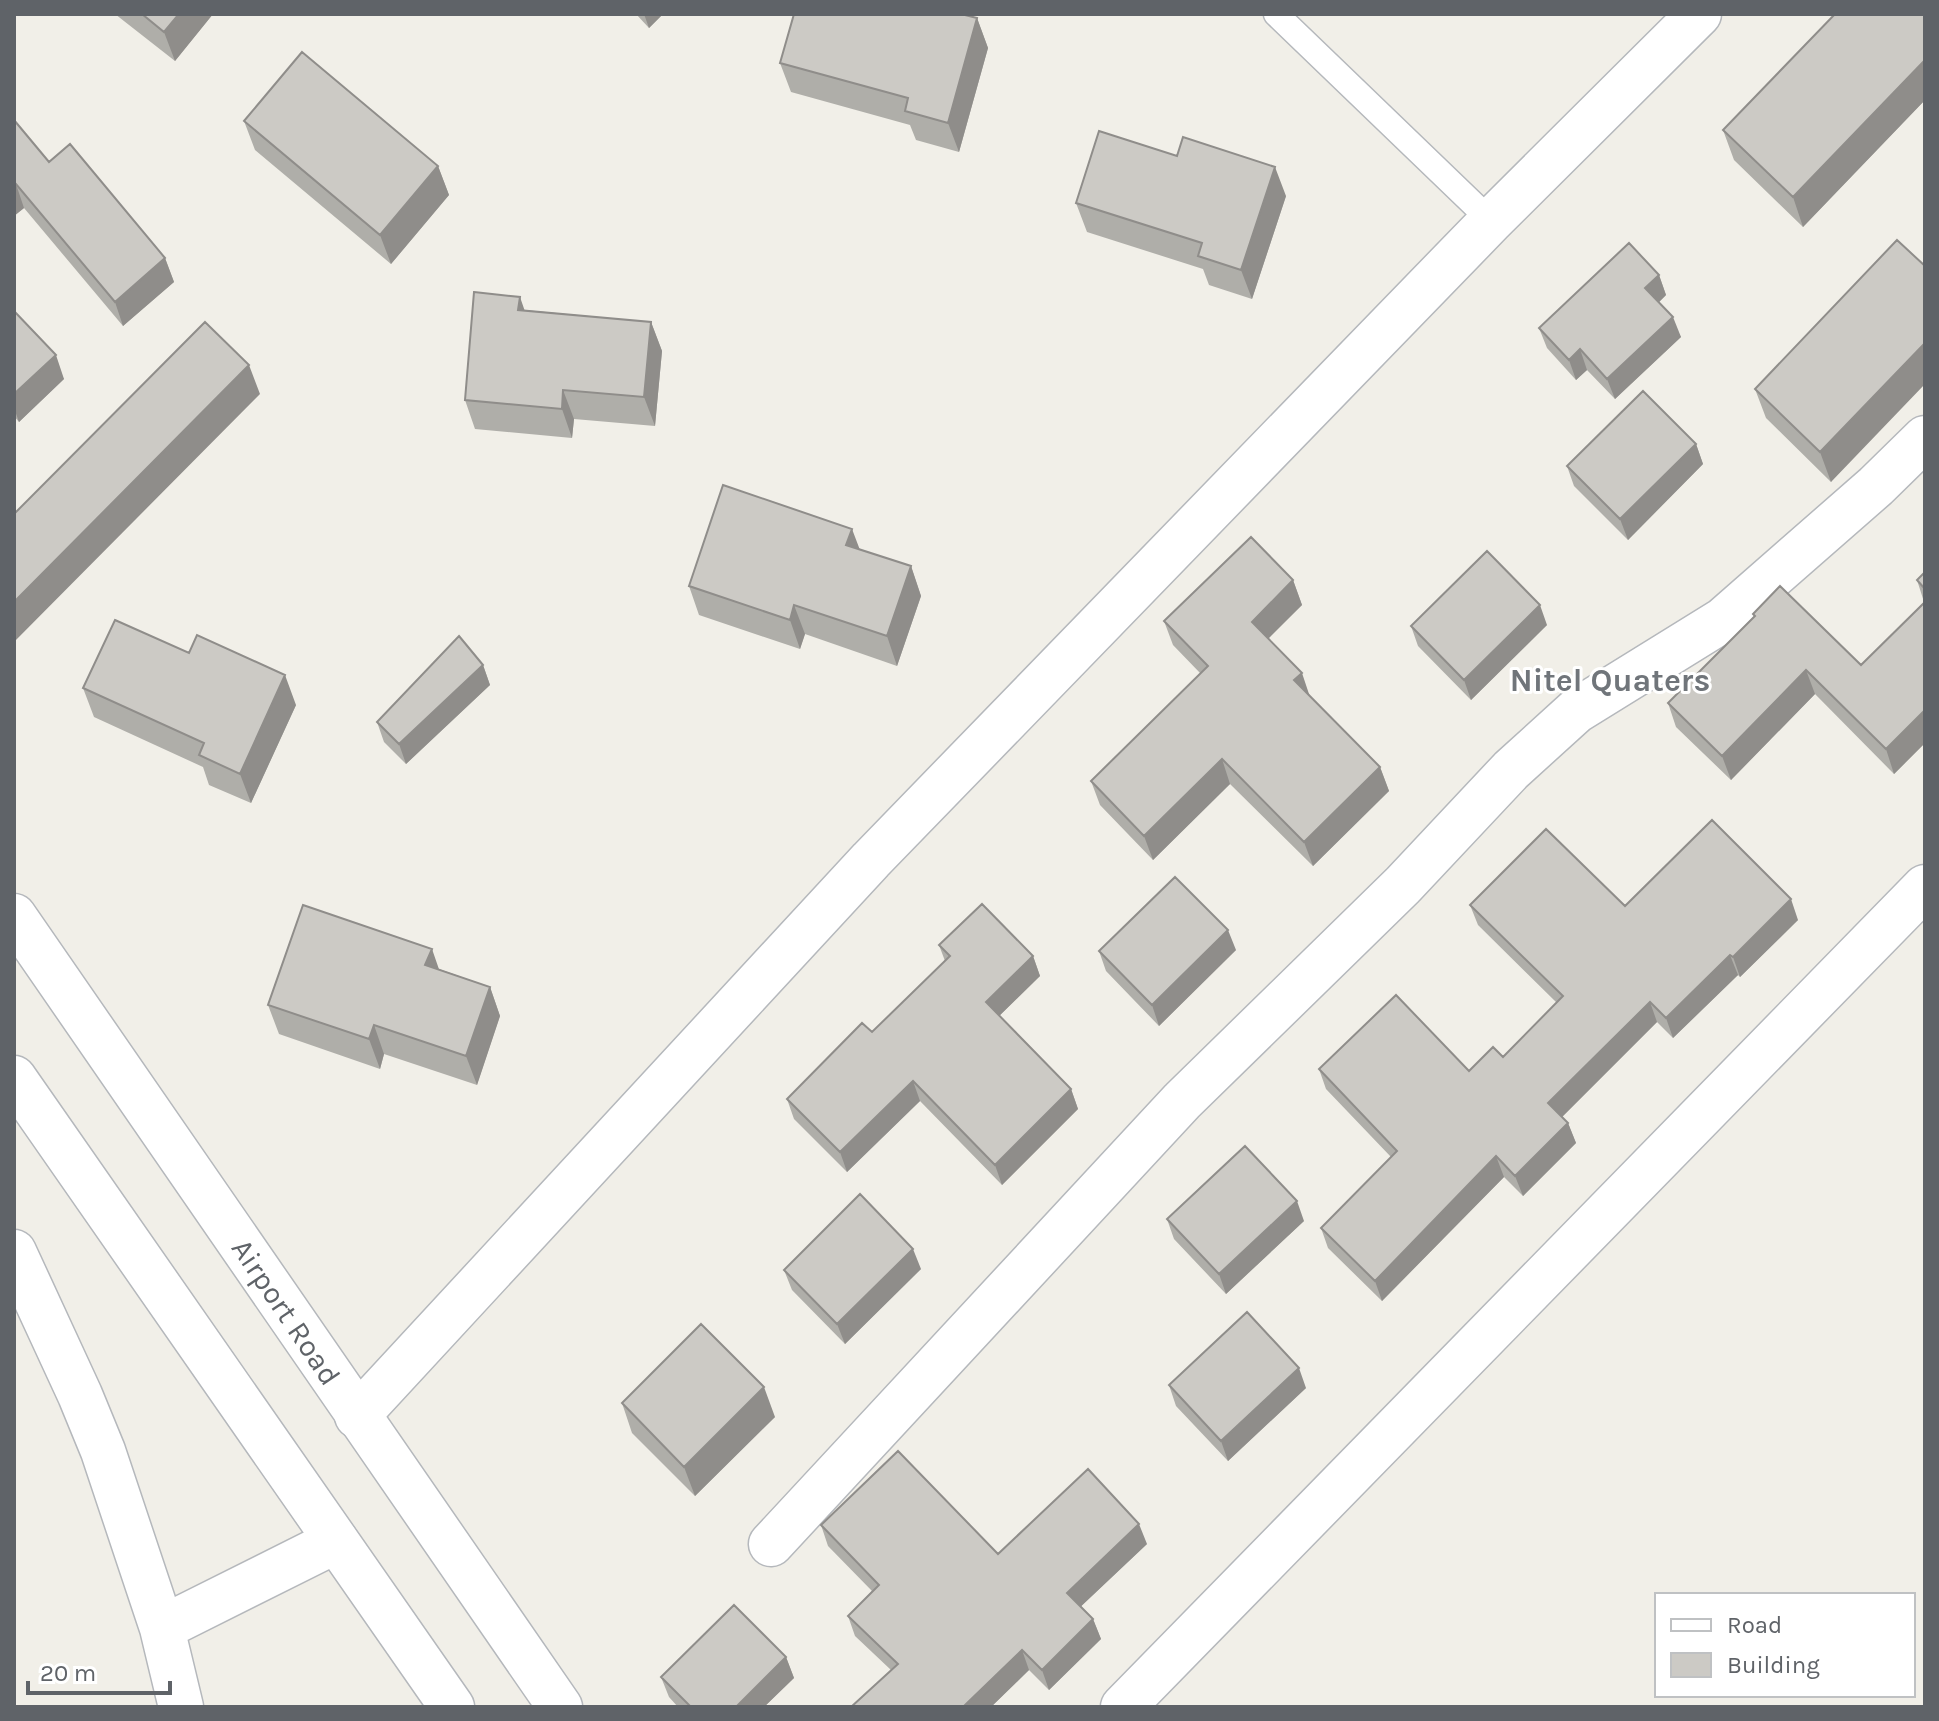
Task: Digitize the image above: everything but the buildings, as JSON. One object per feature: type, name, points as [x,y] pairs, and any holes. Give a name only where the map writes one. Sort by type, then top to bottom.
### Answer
[{"type":"street","points":[[357,1416],[871,860],[1491,221],[1699,14]]},
{"type":"street","points":[[771,1544],[1182,1101],[1403,885],[1511,770],[1576,711],[1723,620],[1876,486],[1925,438]]},
{"type":"street","points":[[1123,1707],[1925,887]]},
{"type":"street","name":"Airport Road","points":[[14,916],[560,1707]]},
{"type":"street","points":[[14,1078],[452,1707]]},
{"type":"street","points":[[14,1252],[103,1451],[162,1628],[181,1707]]},
{"type":"street","points":[[162,1628],[336,1541]]},
{"type":"lane","points":[[1276,14],[1491,221]]},
{"type":"district","name":"Nitel Quaters","points":[[1610,680]]}]
